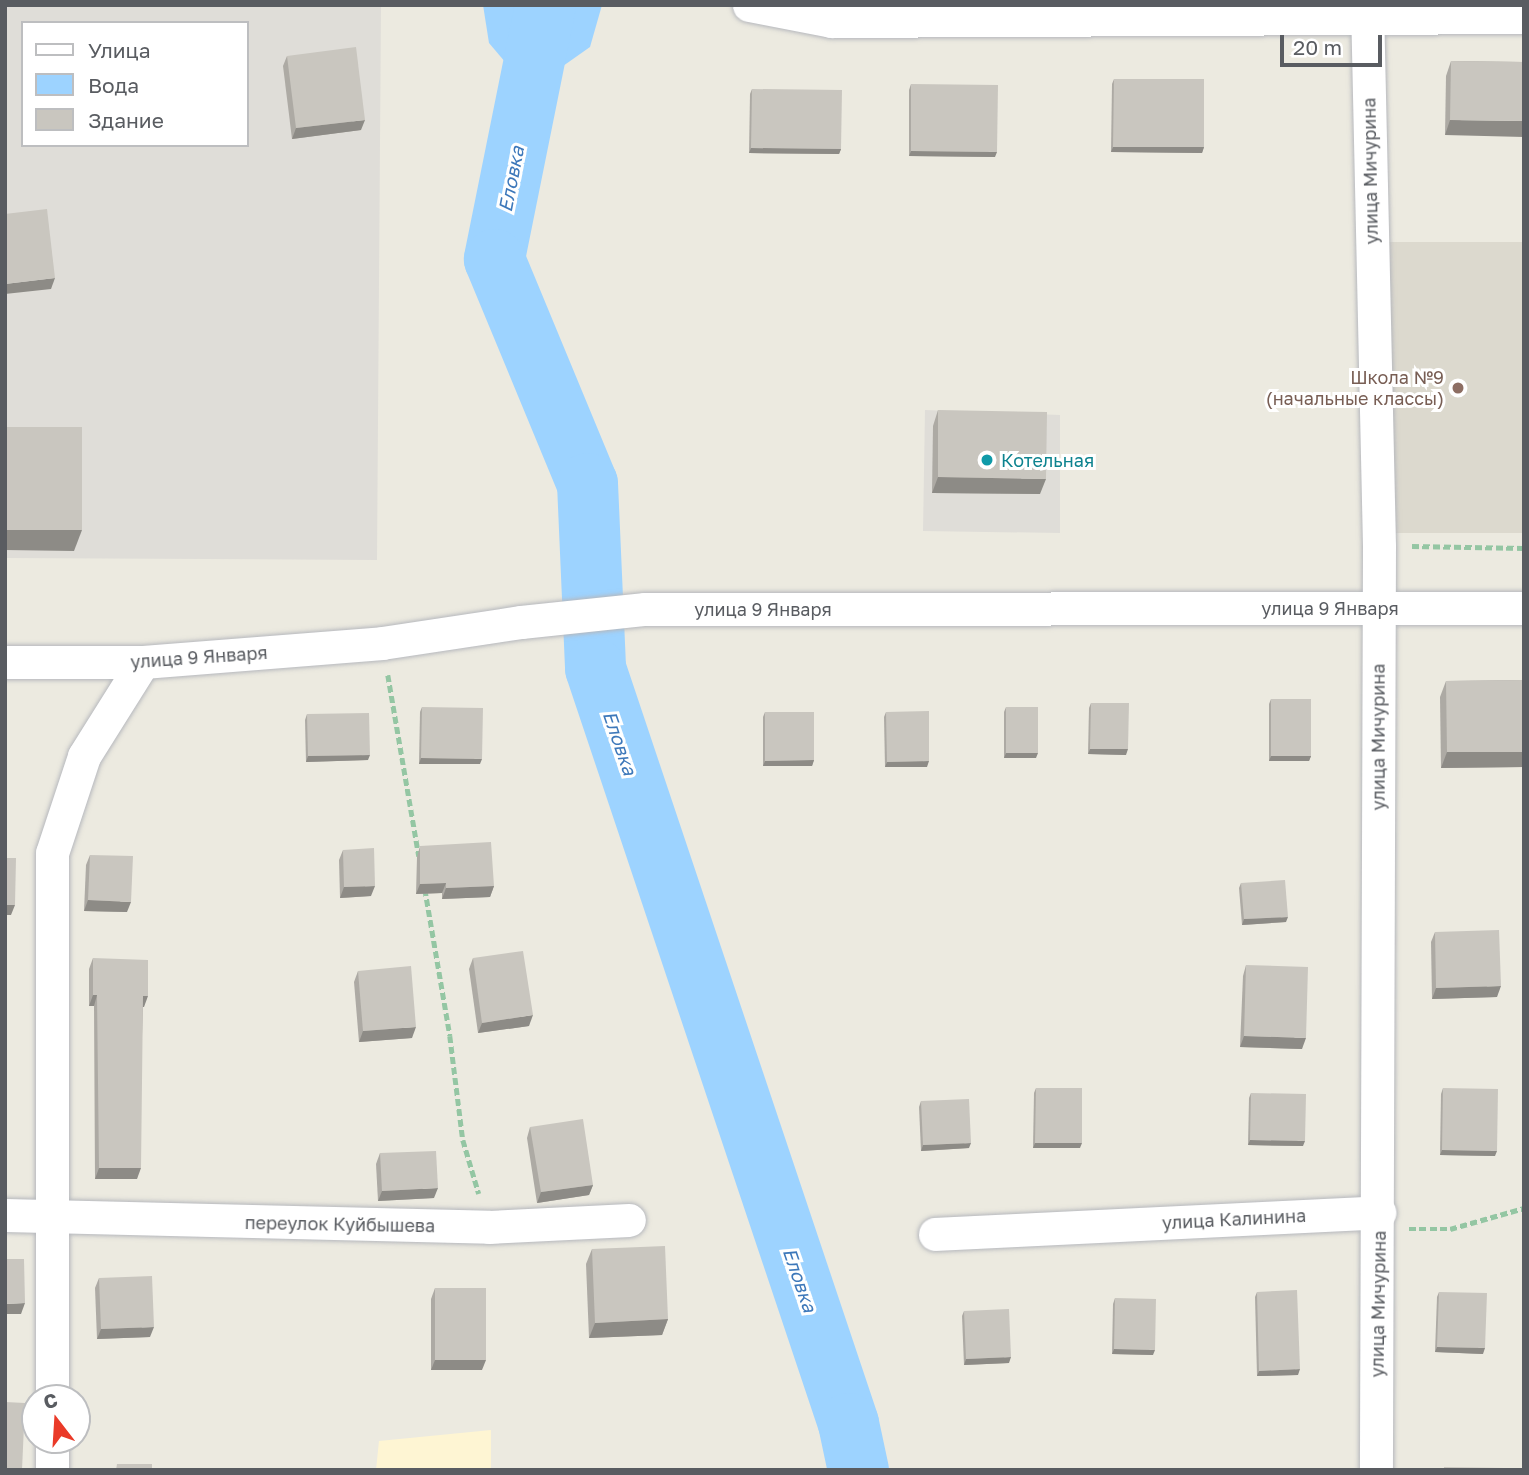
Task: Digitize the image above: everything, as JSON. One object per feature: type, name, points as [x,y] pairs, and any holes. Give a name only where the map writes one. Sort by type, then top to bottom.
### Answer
[{"type":"street","points":[[749,5],[831,21],[1367,12],[1524,17]]},
{"type":"street","name":"улица Мичурина","points":[[1367,12],[1379,546],[1379,1212],[1376,1470]]},
{"type":"street","name":"улица 9 Января","points":[[5,662],[143,662],[383,643],[522,622],[645,609],[1524,608]]},
{"type":"street","points":[[52,1384],[52,853],[84,756],[143,662]]},
{"type":"street","name":"улица Калинина","points":[[935,1234],[1379,1212]]},
{"type":"street","name":"переулок Куйбышева","points":[[5,1215],[489,1227],[629,1220]]},
{"type":"path","points":[[1379,546],[1524,548]]},
{"type":"path","points":[[383,643],[420,860]]},
{"type":"path","points":[[424,887],[450,1036],[463,1140],[489,1227]]},
{"type":"path","points":[[1379,1212],[1392,1224],[1406,1229],[1450,1229],[1524,1208]]},
{"type":"shaded area","points":[[5,5],[381,5],[377,560],[5,558]]},
{"type":"shaded area","name":"Школа №9 (начальные классы)","points":[[1388,242],[1524,242],[1524,533],[1396,533]]},
{"type":"shaded area","points":[[925,410],[1060,415],[1060,533],[923,531]]},
{"type":"shaded area","points":[[491,1430],[491,1470],[376,1470],[379,1441]]},
{"type":"water","points":[[483,5],[602,5],[590,47],[529,90],[489,43]]},
{"type":"building","points":[[356,47],[365,120],[296,128],[287,56]]},
{"type":"building","points":[[1451,61],[1524,62],[1524,121],[1450,120]]},
{"type":"building","points":[[1114,79],[1204,79],[1204,147],[1113,147]]},
{"type":"building","points":[[911,84],[998,85],[997,152],[911,151]]},
{"type":"building","points":[[752,89],[842,90],[841,149],[751,148]]},
{"type":"building","points":[[47,209],[55,278],[5,284],[5,214]]},
{"type":"building","name":"Котельная","points":[[938,410],[1047,412],[1046,479],[938,477]]},
{"type":"building","points":[[5,427],[82,427],[82,530],[5,530]]},
{"type":"building","points":[[1524,680],[1524,752],[1447,752],[1446,681]]},
{"type":"building","points":[[1271,699],[1311,699],[1311,756],[1271,756]]},
{"type":"building","points":[[1091,703],[1129,703],[1128,749],[1090,749]]},
{"type":"building","points":[[422,707],[483,708],[482,759],[421,758]]},
{"type":"building","points":[[1006,707],[1038,707],[1038,753],[1006,753]]},
{"type":"building","points":[[929,711],[929,761],[887,762],[886,712]]},
{"type":"building","points":[[765,712],[814,712],[814,760],[765,761]]},
{"type":"building","points":[[369,713],[370,755],[308,756],[307,714]]},
{"type":"building","points":[[491,842],[494,886],[446,888],[446,883],[420,884],[420,846]]},
{"type":"building","points":[[374,848],[375,886],[344,887],[343,850]]},
{"type":"building","points":[[90,855],[133,856],[131,902],[88,900]]},
{"type":"building","points":[[5,858],[16,858],[15,905],[5,905]]},
{"type":"building","points":[[1285,880],[1288,917],[1244,919],[1241,883]]},
{"type":"building","points":[[1499,930],[1501,986],[1436,988],[1435,932]]},
{"type":"building","points":[[523,951],[533,1015],[482,1023],[473,958]]},
{"type":"building","points":[[93,958],[148,960],[148,996],[143,996],[141,1168],[99,1168],[97,995],[93,995]]},
{"type":"building","points":[[1246,965],[1308,967],[1306,1038],[1244,1036]]},
{"type":"building","points":[[411,966],[416,1027],[363,1031],[358,971]]},
{"type":"building","points":[[1036,1088],[1082,1088],[1082,1143],[1035,1143]]},
{"type":"building","points":[[1443,1088],[1498,1089],[1497,1151],[1442,1150]]},
{"type":"building","points":[[1251,1093],[1306,1094],[1305,1141],[1250,1140]]},
{"type":"building","points":[[969,1099],[971,1143],[923,1145],[921,1101]]},
{"type":"building","points":[[583,1119],[593,1185],[541,1192],[530,1127]]},
{"type":"building","points":[[436,1151],[438,1188],[382,1191],[380,1153]]},
{"type":"building","points":[[665,1246],[668,1319],[595,1323],[592,1249]]},
{"type":"building","points":[[5,1259],[24,1259],[25,1303],[5,1304]]},
{"type":"building","points":[[152,1276],[154,1327],[101,1329],[99,1278]]},
{"type":"building","points":[[435,1288],[486,1288],[486,1360],[435,1360]]},
{"type":"building","points":[[1297,1290],[1300,1369],[1259,1371],[1257,1292]]},
{"type":"building","points":[[1439,1292],[1487,1293],[1485,1348],[1437,1347]]},
{"type":"building","points":[[1115,1298],[1156,1299],[1155,1350],[1114,1349]]},
{"type":"building","points":[[1009,1309],[1011,1357],[966,1359],[964,1311]]},
{"type":"building","points":[[5,1402],[21,1403],[22,1470],[5,1470]]},
{"type":"building","points":[[117,1464],[152,1464],[152,1470],[116,1470]]},
{"type":"building","points":[[1444,1467],[1504,1468],[1504,1470],[1444,1470]]},
{"type":"waterway","name":"Еловка","points":[[545,5],[494,259],[587,483],[595,668],[848,1423],[858,1470]]},
{"type":"place","name":"Школа №9 (начальные классы)","points":[[1458,388]]},
{"type":"place","name":"Котельная","points":[[987,460]]}]
